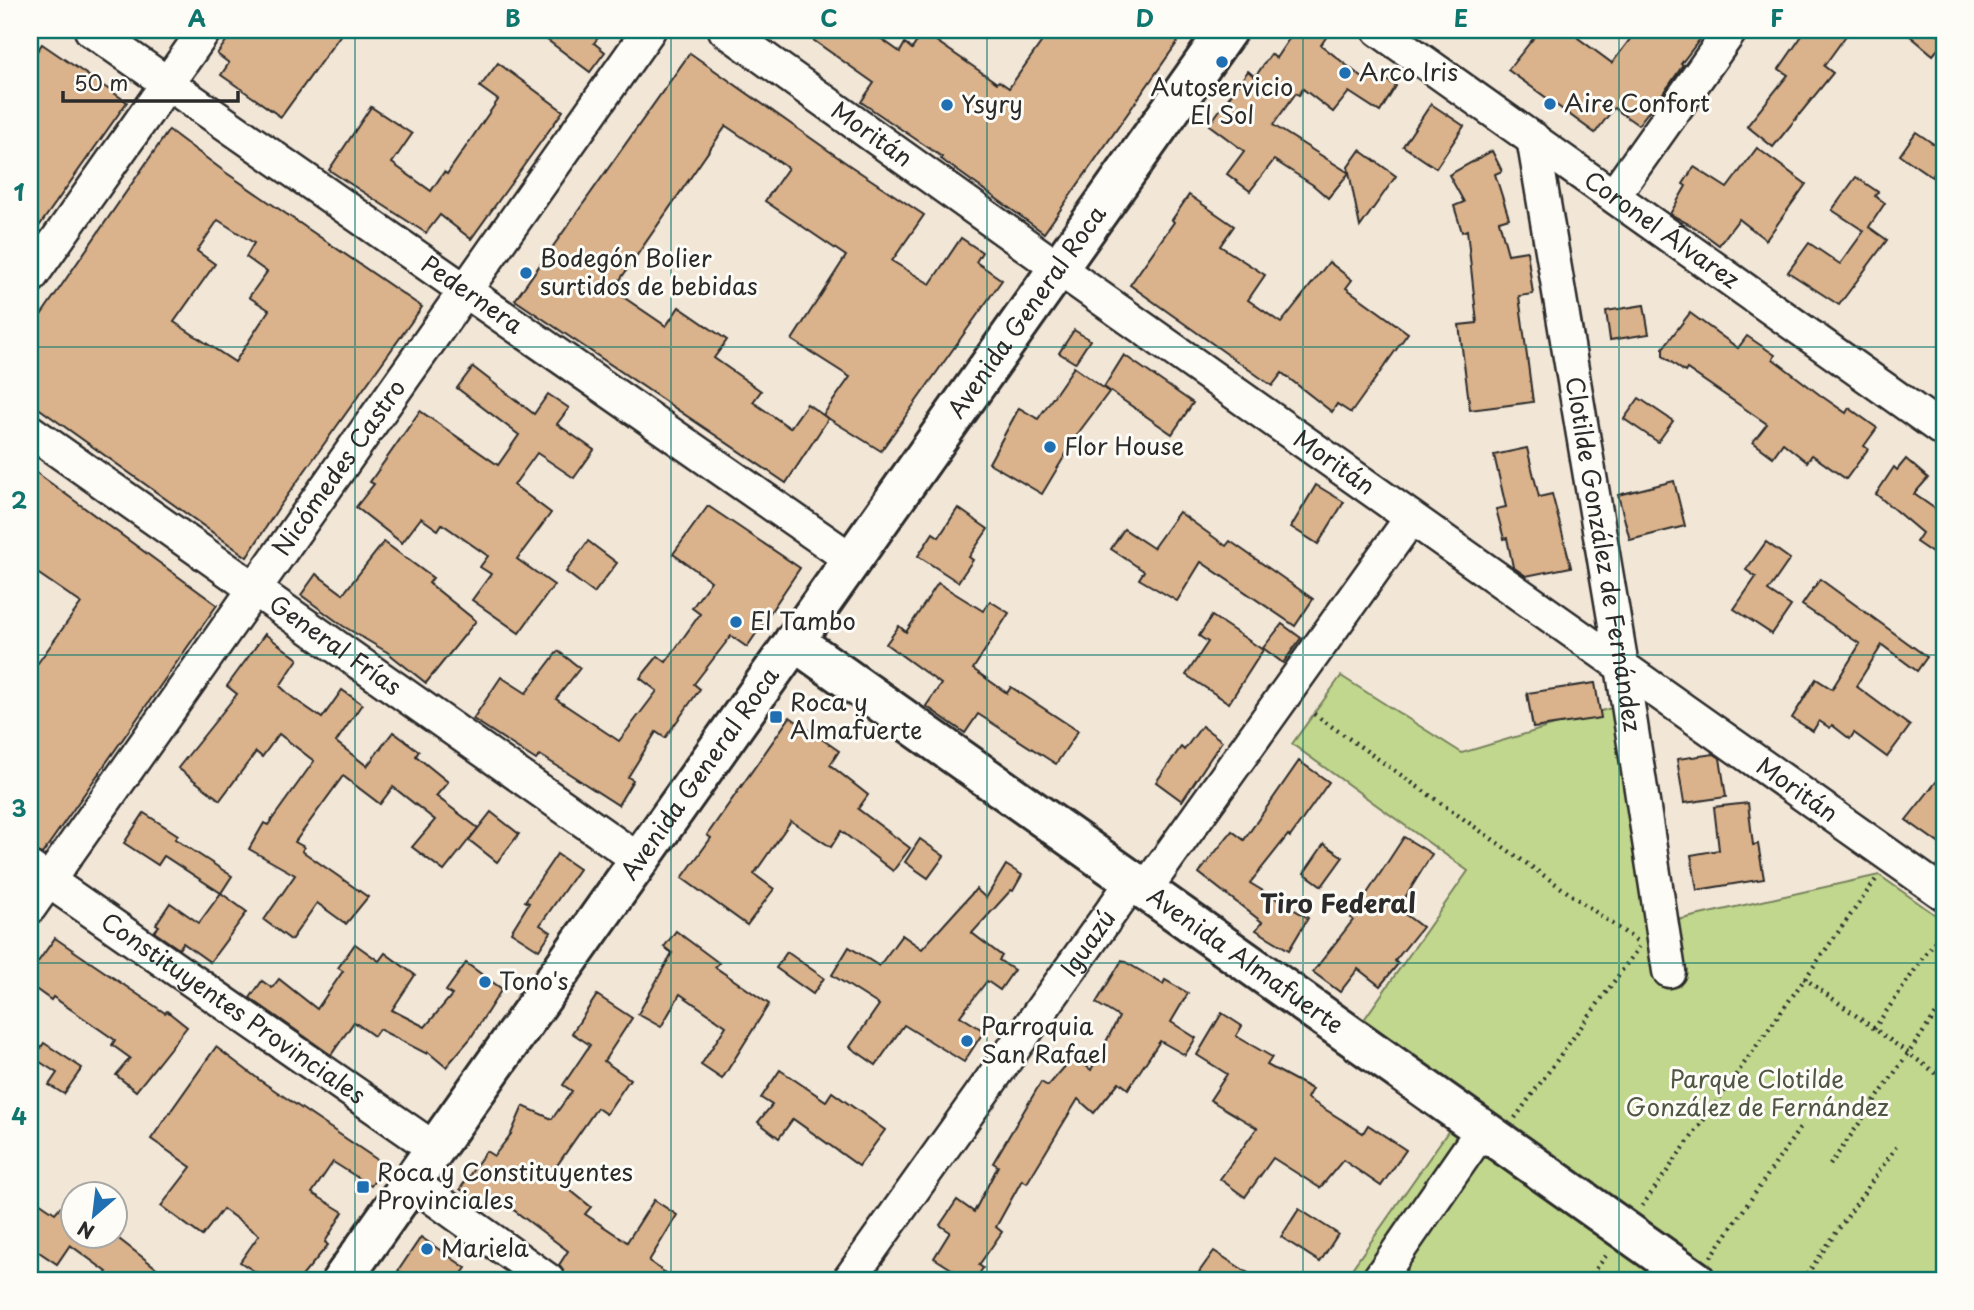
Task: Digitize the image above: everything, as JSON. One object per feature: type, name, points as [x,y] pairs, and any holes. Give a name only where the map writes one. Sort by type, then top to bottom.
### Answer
[{"type":"main road","name":"Avenida General Roca","points":[[342,1280],[1227,30]]},
{"type":"main road","name":"Avenida Almafuerte","points":[[794,641],[1695,1280]]},
{"type":"street","name":"Pedernera","points":[[91,30],[852,560]]},
{"type":"street","points":[[30,278],[205,30]]},
{"type":"street","name":"Nicómedes Castro","points":[[30,907],[39,874],[254,590],[649,30]]},
{"type":"street","name":"Moritán","points":[[725,30],[1944,894]]},
{"type":"street","name":"Coronel Álvarez","points":[[1379,30],[1944,430]]},
{"type":"street","points":[[1614,195],[1731,30]]},
{"type":"street","name":"Clotilde González de Fernández","points":[[1533,138],[1622,666],[1669,971]]},
{"type":"street","name":"General Frías","points":[[30,430],[639,860]]},
{"type":"street","name":"Iguazú","points":[[849,1280],[1133,881],[1152,880],[1411,518]]},
{"type":"street","name":"Constituyentes Provinciales","points":[[39,874],[435,1149]]},
{"type":"street","points":[[1378,1280],[1490,1136]]},
{"type":"street","points":[[411,1182],[548,1280]]},
{"type":"path","points":[[1314,714],[1641,944],[1490,1136]]},
{"type":"path","points":[[1588,1280],[1892,857]]},
{"type":"path","points":[[1874,1029],[1944,928]]},
{"type":"path","points":[[1804,978],[1944,1079]]},
{"type":"path","points":[[1830,1165],[1938,1011]]},
{"type":"path","points":[[1695,1280],[1800,1128]]},
{"type":"path","points":[[1803,1280],[1896,1147]]},
{"type":"green space","name":"Parque Clotilde González de Fernández","points":[[1341,676],[1462,753],[1631,702],[1673,921],[1879,875],[1944,921],[1944,1280],[1344,1280],[1463,1110],[1356,1031],[1468,871],[1292,744]]},
{"type":"building","points":[[234,30],[344,30],[281,117],[221,75],[229,63],[217,54]]},
{"type":"building","points":[[534,30],[604,30],[594,43],[605,52],[590,72]]},
{"type":"building","points":[[799,30],[869,30],[900,52],[905,43],[912,49],[923,32],[997,83],[999,81],[1009,88],[1050,30],[1186,30],[1044,233],[941,159],[942,157],[861,102],[874,83]]},
{"type":"building","points":[[1295,30],[1318,30],[1327,36],[1321,45],[1364,79],[1369,69],[1396,86],[1380,112],[1349,92],[1333,112],[1303,89],[1299,95],[1296,93],[1273,125],[1349,173],[1328,198],[1274,160],[1250,191],[1227,174],[1244,151],[1209,125],[1248,71],[1255,77],[1271,54],[1276,58]]},
{"type":"building","points":[[1540,30],[1584,30],[1578,38],[1612,63],[1637,30],[1707,30],[1638,125],[1614,108],[1595,133],[1508,70]]},
{"type":"building","points":[[1806,30],[1850,30],[1824,66],[1833,73],[1773,147],[1747,126],[1788,75],[1779,69]]},
{"type":"building","points":[[1903,30],[1933,30],[1944,42],[1933,55]]},
{"type":"building","points":[[42,44],[127,102],[30,239],[30,61]]},
{"type":"building","points":[[690,53],[924,215],[892,261],[930,284],[961,238],[982,252],[976,262],[1002,280],[881,451],[823,415],[828,419],[786,483],[515,300]],"holes":[[[726,126],[788,168],[765,201],[846,256],[792,340],[850,377],[823,415],[807,404],[790,428],[753,402],[761,391],[714,358],[727,340],[679,307],[666,326],[613,290]]]},
{"type":"building","points":[[498,63],[563,111],[471,239],[440,215],[426,233],[329,170],[371,107],[412,134],[392,163],[431,191],[444,172],[447,174],[498,100],[480,87]]},
{"type":"building","points":[[1431,104],[1464,126],[1436,168],[1403,146]]},
{"type":"building","points":[[169,130],[225,172],[422,307],[279,507],[247,557],[30,402],[30,331]],"holes":[[[218,220],[254,243],[246,257],[267,272],[249,297],[269,310],[235,362],[174,322],[215,264],[197,251]]]},
{"type":"building","points":[[1916,132],[1944,151],[1944,158],[1932,177],[1900,155]]},
{"type":"building","points":[[1757,148],[1806,184],[1766,240],[1739,219],[1719,245],[1670,214],[1694,167],[1727,188]]},
{"type":"building","points":[[1360,150],[1396,176],[1360,227],[1348,167]]},
{"type":"building","points":[[1492,151],[1502,171],[1495,174],[1509,218],[1499,221],[1508,254],[1527,251],[1533,294],[1519,296],[1533,402],[1470,410],[1459,325],[1477,323],[1467,230],[1462,232],[1454,206],[1464,202],[1449,175]]},
{"type":"building","points":[[1856,177],[1878,192],[1875,196],[1885,203],[1869,227],[1887,240],[1839,305],[1788,272],[1809,243],[1840,264],[1864,231],[1832,210]]},
{"type":"building","points":[[1189,195],[1234,226],[1220,246],[1265,275],[1248,300],[1281,323],[1329,262],[1352,280],[1346,288],[1408,333],[1351,413],[1337,404],[1332,412],[1282,373],[1272,386],[1130,285],[1174,222],[1172,220]]},
{"type":"building","points":[[1644,305],[1649,334],[1610,340],[1606,311]]},
{"type":"building","points":[[1690,313],[1738,348],[1747,336],[1775,355],[1773,359],[1820,395],[1846,413],[1849,408],[1877,428],[1864,446],[1868,449],[1846,479],[1812,455],[1807,462],[1783,443],[1773,457],[1753,442],[1767,424],[1687,369],[1685,372],[1663,356],[1663,348]]},
{"type":"building","points":[[1074,330],[1090,340],[1075,363],[1059,353]]},
{"type":"building","points":[[1124,355],[1193,403],[1172,434],[1104,387]]},
{"type":"building","points":[[473,367],[534,414],[548,394],[569,408],[557,424],[594,450],[574,478],[537,453],[514,485],[551,513],[517,559],[554,585],[519,633],[472,600],[491,574],[480,567],[488,556],[442,524],[438,530],[421,518],[402,543],[356,507],[374,484],[370,482],[420,411],[498,465],[519,435],[457,388]]},
{"type":"building","points":[[1074,367],[1109,392],[1079,432],[1042,494],[989,463],[1019,408],[1038,419]]},
{"type":"building","points":[[1639,398],[1673,421],[1658,442],[1624,419]]},
{"type":"building","points":[[1527,448],[1539,497],[1552,494],[1571,567],[1526,576],[1513,567],[1507,538],[1504,539],[1496,509],[1506,507],[1494,455]]},
{"type":"building","points":[[1906,459],[1928,478],[1914,494],[1944,515],[1944,561],[1916,542],[1922,533],[1876,494],[1894,467],[1897,470]]},
{"type":"building","points":[[30,468],[217,605],[42,854],[30,850],[30,674],[81,603],[30,568]]},
{"type":"building","points":[[1674,481],[1685,526],[1630,540],[1618,495]]},
{"type":"building","points":[[1316,485],[1344,502],[1318,544],[1291,527]]},
{"type":"building","points":[[708,506],[800,568],[747,647],[731,636],[694,684],[700,689],[665,738],[656,732],[628,777],[633,780],[618,805],[540,755],[536,760],[473,719],[501,677],[526,693],[558,651],[580,668],[556,699],[619,741],[657,691],[640,678],[658,656],[666,662],[700,614],[692,608],[711,581],[673,554]]},
{"type":"building","points":[[958,508],[988,529],[969,557],[973,560],[958,582],[918,556],[933,533],[939,537]]},
{"type":"building","points":[[1179,512],[1226,546],[1230,541],[1313,599],[1295,626],[1201,562],[1177,601],[1139,579],[1144,571],[1111,549],[1124,529],[1153,548]]},
{"type":"building","points":[[588,541],[617,563],[594,593],[566,572]]},
{"type":"building","points":[[384,542],[433,578],[429,583],[476,621],[426,683],[387,652],[343,626],[301,595],[316,574],[343,594]]},
{"type":"building","points":[[1766,542],[1790,559],[1768,591],[1791,606],[1772,634],[1734,609],[1756,577],[1746,570]]},
{"type":"building","points":[[1820,579],[1927,657],[1917,671],[1882,645],[1856,686],[1910,726],[1887,757],[1854,733],[1850,739],[1832,725],[1830,728],[1819,721],[1813,731],[1792,718],[1816,679],[1832,689],[1860,644],[1802,605]]},
{"type":"building","points":[[938,583],[983,611],[990,601],[1009,613],[973,669],[1007,693],[1011,687],[1078,731],[1056,764],[978,714],[965,733],[926,706],[941,684],[886,644],[899,626],[906,632]]},
{"type":"building","points":[[1212,616],[1263,650],[1229,703],[1186,675],[1208,642],[1199,636]]},
{"type":"building","points":[[1282,624],[1301,638],[1283,663],[1263,648]]},
{"type":"building","points":[[265,634],[298,659],[280,686],[293,698],[322,718],[342,690],[362,704],[336,742],[367,766],[393,732],[419,751],[416,756],[448,782],[436,796],[478,828],[444,871],[412,847],[435,820],[393,787],[380,804],[343,776],[295,842],[304,847],[302,851],[368,897],[346,924],[317,903],[291,940],[264,920],[295,875],[249,849],[264,823],[268,825],[314,761],[279,734],[262,757],[256,752],[220,800],[178,768],[237,694],[227,686]]},
{"type":"building","points":[[1595,683],[1601,718],[1533,728],[1527,693]]},
{"type":"building","points":[[790,717],[839,751],[830,765],[868,795],[858,809],[910,848],[893,871],[841,831],[831,847],[791,821],[754,874],[774,889],[747,925],[682,878],[711,838],[707,835]]},
{"type":"building","points":[[1202,726],[1222,741],[1182,801],[1156,782],[1181,747],[1184,750]]},
{"type":"building","points":[[1714,754],[1720,758],[1726,797],[1684,803],[1677,759]]},
{"type":"building","points":[[1299,761],[1329,782],[1290,837],[1288,835],[1250,883],[1308,918],[1289,950],[1256,930],[1262,922],[1199,873],[1232,831],[1244,840]]},
{"type":"building","points":[[1944,772],[1944,847],[1906,820]]},
{"type":"building","points":[[1748,803],[1753,845],[1758,844],[1764,879],[1697,890],[1691,855],[1719,850],[1714,807]]},
{"type":"building","points":[[491,812],[519,834],[497,862],[469,840]]},
{"type":"building","points":[[144,813],[178,835],[175,839],[232,876],[221,893],[164,856],[158,865],[124,843]]},
{"type":"building","points":[[1404,837],[1432,854],[1398,909],[1422,927],[1395,961],[1398,964],[1380,986],[1358,969],[1340,992],[1313,972],[1353,920],[1351,918]]},
{"type":"building","points":[[920,839],[944,856],[928,878],[905,862]]},
{"type":"building","points":[[1324,844],[1343,857],[1322,886],[1304,873]]},
{"type":"building","points":[[557,854],[579,869],[540,925],[551,932],[539,950],[511,932],[529,903],[525,901]]},
{"type":"building","points":[[1006,865],[1022,875],[1013,891],[1011,890],[972,933],[1002,956],[999,960],[1014,970],[1000,990],[987,981],[960,1016],[984,1031],[964,1062],[904,1025],[876,1065],[850,1047],[879,1005],[832,975],[849,947],[879,966],[902,935],[922,949],[976,889],[986,898]]},
{"type":"building","points":[[221,893],[247,912],[210,962],[183,943],[179,949],[154,932],[159,926],[156,924],[170,903],[199,923]]},
{"type":"building","points":[[676,931],[719,963],[715,967],[769,1004],[722,1079],[701,1065],[726,1026],[680,994],[661,1027],[638,1014],[672,953],[664,947]]},
{"type":"building","points":[[55,938],[187,1027],[136,1091],[116,1075],[130,1058],[112,1045],[115,1040],[53,997],[51,1000],[30,985],[30,973]]},
{"type":"building","points":[[355,944],[379,961],[385,953],[415,975],[392,1010],[425,1027],[452,995],[446,991],[466,963],[502,989],[470,1039],[446,1067],[428,1052],[427,1054],[379,1029],[374,1036],[354,1022],[331,1055],[250,998],[262,981],[272,988],[279,979],[317,1009],[343,971],[338,968]]},
{"type":"building","points":[[787,952],[824,978],[813,994],[776,968]]},
{"type":"building","points":[[1122,960],[1163,984],[1165,980],[1188,993],[1171,1022],[1196,1038],[1185,1055],[1160,1041],[1128,1089],[1119,1082],[1094,1113],[1078,1099],[1027,1183],[1022,1180],[996,1227],[1002,1232],[979,1265],[983,1268],[975,1280],[969,1280],[934,1258],[950,1232],[940,1225],[957,1200],[974,1212],[998,1166],[993,1163],[1041,1082],[1048,1086],[1074,1056],[1091,1070],[1119,1017],[1096,1003]]},
{"type":"building","points":[[597,995],[632,1018],[604,1061],[630,1079],[606,1114],[597,1108],[556,1167],[559,1170],[554,1177],[591,1207],[585,1214],[627,1242],[654,1200],[677,1215],[649,1261],[675,1280],[566,1280],[559,1265],[568,1251],[495,1196],[487,1207],[460,1189],[486,1151],[494,1156],[511,1134],[523,1106],[552,1119],[572,1091],[563,1085],[590,1045],[572,1033]]},
{"type":"building","points":[[1222,1013],[1242,1026],[1236,1036],[1272,1057],[1267,1065],[1312,1089],[1307,1098],[1363,1133],[1368,1125],[1406,1150],[1381,1186],[1343,1160],[1320,1188],[1273,1158],[1245,1197],[1220,1179],[1257,1128],[1210,1100],[1227,1074],[1197,1055]]},
{"type":"building","points":[[44,1043],[82,1068],[64,1094],[49,1085],[57,1073],[34,1058]]},
{"type":"building","points":[[216,1047],[261,1081],[385,1165],[371,1186],[333,1162],[312,1193],[343,1212],[325,1242],[328,1245],[299,1280],[268,1280],[240,1262],[259,1235],[223,1209],[202,1236],[161,1206],[191,1167],[151,1139]]},
{"type":"building","points":[[780,1070],[826,1101],[832,1092],[885,1130],[859,1166],[793,1119],[779,1138],[758,1122],[772,1105],[761,1098]]},
{"type":"building","points":[[30,1196],[55,1213],[60,1207],[60,1250],[67,1250],[57,1264],[30,1246]]},
{"type":"building","points":[[1299,1209],[1338,1234],[1320,1262],[1281,1237]]},
{"type":"building","points":[[421,1237],[466,1268],[457,1280],[411,1280],[398,1271]]},
{"type":"building","points":[[130,1248],[172,1280],[101,1280],[107,1272],[77,1250],[130,1250]]},
{"type":"building","points":[[1214,1251],[1259,1280],[1212,1280],[1199,1272]]},
{"type":"place","name":"Autoservicio El Sol","points":[[1222,62]]},
{"type":"place","name":"Arco Iris","points":[[1345,73]]},
{"type":"place","name":"Aire Confort","points":[[1550,104]]},
{"type":"place","name":"Ysyry","points":[[947,105]]},
{"type":"place","name":"Bodegón Bolier surtidos de bebidas","points":[[526,273]]},
{"type":"place","name":"Flor House","points":[[1050,447]]},
{"type":"place","name":"El Tambo","points":[[736,622]]},
{"type":"place","name":"Roca y Almafuerte","points":[[776,717]]},
{"type":"place","name":"Tono's","points":[[485,982]]},
{"type":"place","name":"Parroquia San Rafael","points":[[967,1041]]},
{"type":"place","name":"Roca y Constituyentes Provinciales","points":[[363,1187]]},
{"type":"place","name":"Mariela","points":[[427,1249]]},
{"type":"district","name":"Tiro Federal","points":[[1338,904]]}]
